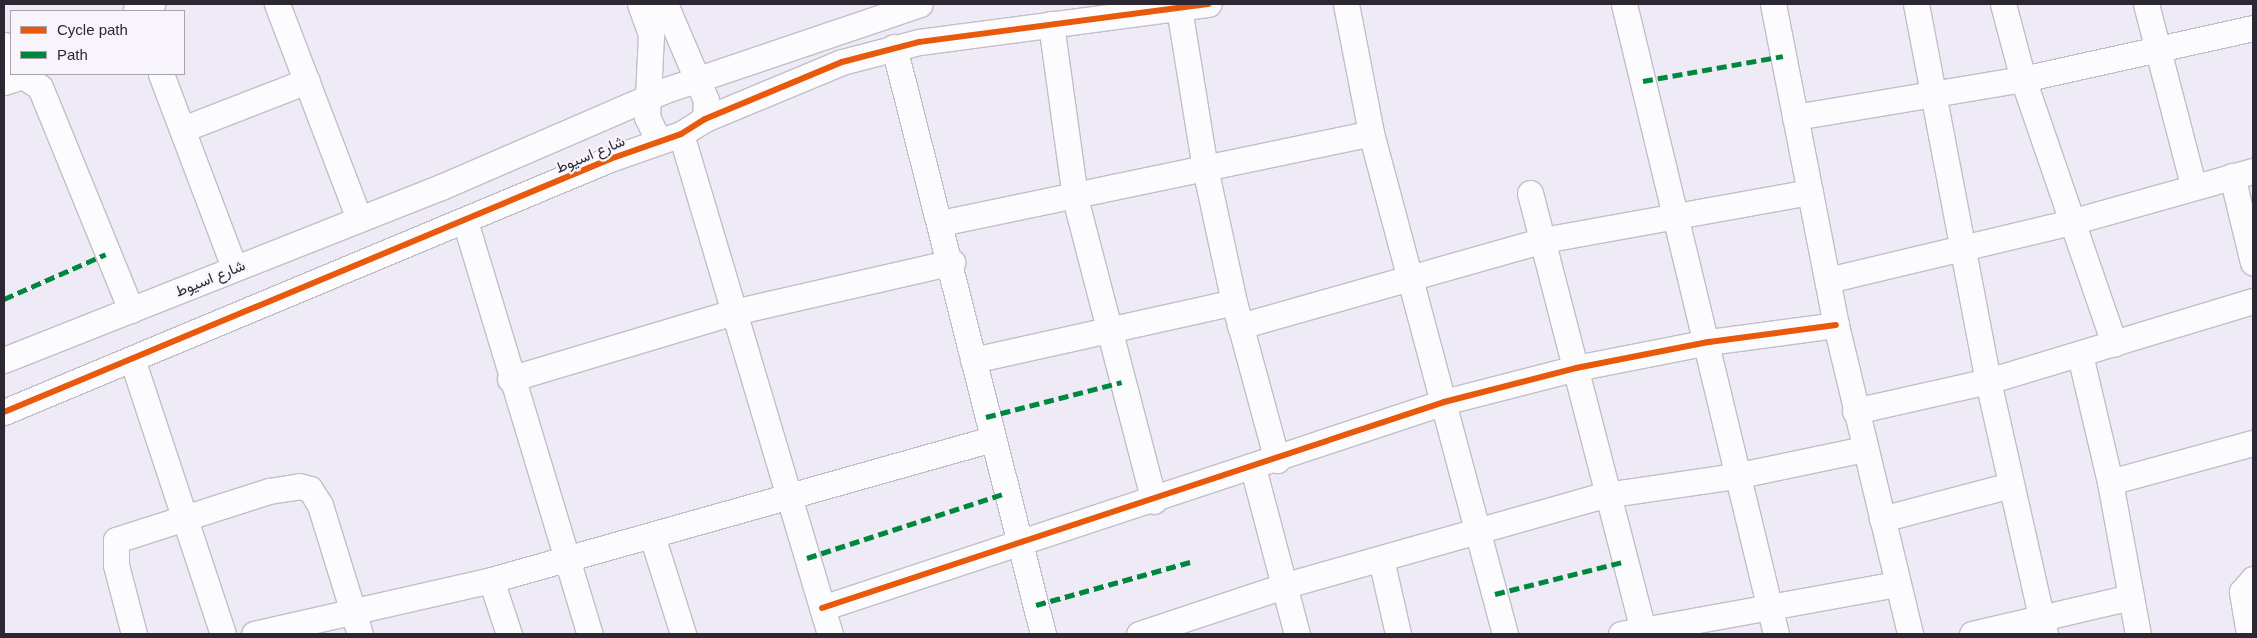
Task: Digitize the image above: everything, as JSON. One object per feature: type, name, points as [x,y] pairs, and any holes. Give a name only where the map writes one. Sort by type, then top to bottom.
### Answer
[{"type":"street","points":[[277,4],[359,219]]},
{"type":"street","points":[[640,4],[697,80],[706,100],[705,119]]},
{"type":"street","points":[[665,4],[662,32],[646,102],[650,129],[669,137],[734,312],[790,494],[830,634]]},
{"type":"street","name":"شارع اسيوط","points":[[4,412],[133,362],[465,220],[669,137],[787,82],[894,46],[1209,4]]},
{"type":"street","points":[[1346,4],[1371,133],[1505,634]]},
{"type":"street","points":[[1624,4],[1709,342],[1735,476],[1776,634]]},
{"type":"street","points":[[1773,4],[1836,325],[1864,449],[1910,634]]},
{"type":"street","points":[[1916,4],[1988,381],[2043,624]]},
{"type":"street","points":[[2003,4],[2022,79],[2114,344]]},
{"type":"street","points":[[2146,4],[2156,52],[2193,185]]},
{"type":"street","name":"شارع اسيوط","points":[[6,353],[131,310],[234,267],[359,219],[697,80],[909,5]]},
{"type":"street","points":[[1179,8],[1205,168],[1234,302],[1277,460]]},
{"type":"street","points":[[1051,24],[1075,198],[1154,501]]},
{"type":"street","points":[[1795,117],[1934,92],[2022,79],[2156,52],[2253,28]]},
{"type":"street","points":[[4,45],[10,71]]},
{"type":"street","points":[[894,46],[952,262],[992,439],[1042,634]]},
{"type":"street","points":[[11,75],[30,78],[40,86],[131,310]]},
{"type":"street","points":[[161,75],[234,267]]},
{"type":"street","points":[[183,129],[307,81]]},
{"type":"street","points":[[941,223],[1075,198],[1371,133]]},
{"type":"street","points":[[1828,280],[2071,222],[2193,185],[2243,174],[2253,263]]},
{"type":"street","points":[[1240,326],[1543,240],[1810,192]]},
{"type":"street","points":[[1530,193],[1576,368],[1636,632],[1767,605],[1897,584]]},
{"type":"street","points":[[465,220],[510,379],[590,634]]},
{"type":"street","points":[[510,379],[734,312],[952,262]]},
{"type":"street","points":[[1855,411],[1988,381],[2080,355],[2253,301]]},
{"type":"street","points":[[973,360],[1234,302]]},
{"type":"street","points":[[822,608],[1154,501],[1444,402],[1576,368],[1709,342],[1836,325]]},
{"type":"street","points":[[2080,355],[2110,482],[2138,634]]},
{"type":"street","points":[[133,362],[186,517],[223,634]]},
{"type":"street","points":[[254,634],[356,623],[491,580],[652,536],[790,494],[992,439]]},
{"type":"street","points":[[2110,482],[2253,443]]},
{"type":"street","points":[[1139,634],[1286,585],[1381,559],[1477,528],[1605,496],[1735,476],[1864,449]]},
{"type":"street","points":[[1253,468],[1286,585],[1297,634]]},
{"type":"street","points":[[1882,519],[2011,485]]},
{"type":"street","points":[[134,634],[116,565],[116,540],[277,489],[310,489],[320,505],[356,623]]},
{"type":"street","points":[[652,536],[683,634]]},
{"type":"street","points":[[1381,559],[1398,634]]},
{"type":"street","points":[[2249,634],[2242,592],[2253,579]]},
{"type":"street","points":[[491,580],[510,634]]},
{"type":"street","points":[[1972,634],[2043,624],[2131,597]]},
{"type":"marked path","points":[[1643,81],[1783,56]]},
{"type":"marked path","points":[[4,299],[106,254]]},
{"type":"marked path","points":[[986,417],[1122,382]]},
{"type":"marked path","points":[[807,558],[1006,493]]},
{"type":"marked path","points":[[1495,594],[1626,561]]},
{"type":"marked path","points":[[1036,605],[1190,562]]},
{"type":"cycle path","points":[[4,412],[610,159],[681,134],[705,119],[842,62],[919,42],[1209,4]]},
{"type":"cycle path","points":[[822,608],[1444,402],[1576,368],[1709,342],[1836,325]]}]
